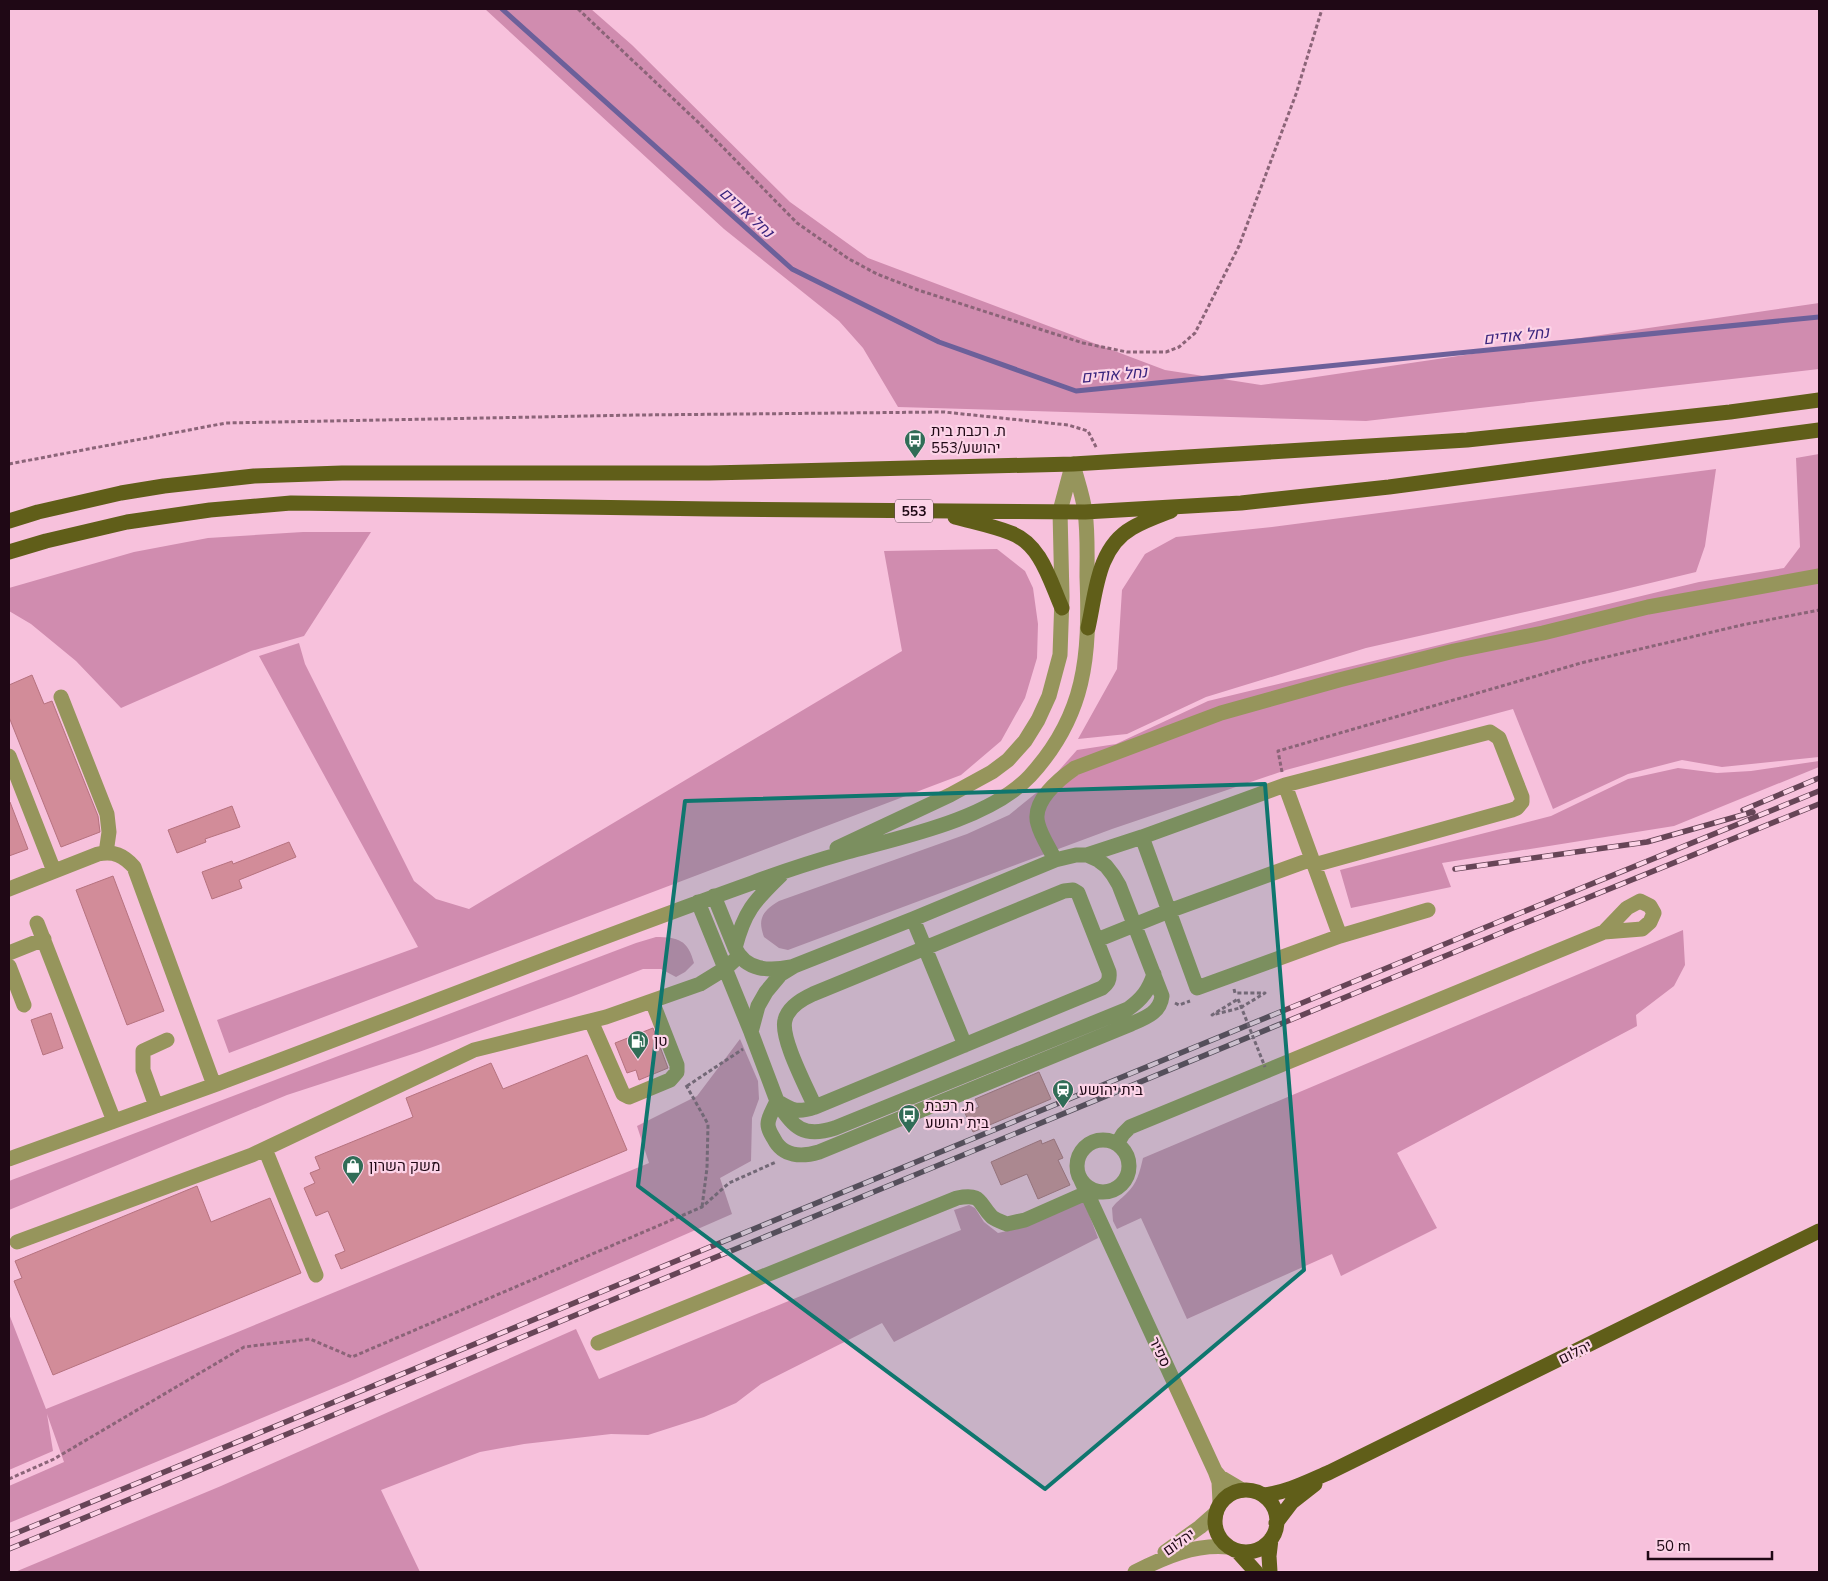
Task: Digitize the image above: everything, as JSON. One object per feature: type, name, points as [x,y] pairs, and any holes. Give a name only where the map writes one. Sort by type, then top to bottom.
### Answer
[{"type":"main road","points":[[9,521],[74,504],[155,487],[216,479],[290,474],[699,474],[1073,464],[1467,440],[1730,412],[1819,400]]},
{"type":"main road","name":"553","points":[[9,552],[126,522],[210,510],[291,503],[1060,512],[1180,507],[1295,498],[1389,487],[1819,430]]},
{"type":"main road","points":[[1088,628],[1102,563],[1108,550],[1131,528],[1180,507]]},
{"type":"main road","points":[[934,511],[1012,533],[1024,540],[1044,565],[1062,608]]},
{"type":"main road","name":"יהלום","points":[[1263,1495],[1271,1494],[1330,1472],[1819,1231]]},
{"type":"main road","name":"יהלום","points":[[1276,1523],[1292,1502],[1330,1472]]},
{"type":"main road","points":[[1232,1549],[1246,1552],[1254,1551],[1264,1546],[1271,1539],[1276,1530],[1275,1510],[1263,1495],[1254,1491],[1242,1490],[1227,1496],[1218,1508],[1214,1523],[1217,1533],[1232,1549],[1256,1572]]},
{"type":"main road","points":[[1270,1572],[1271,1539]]},
{"type":"street","points":[[17,1242],[265,1149],[474,1050],[591,1021],[700,984],[726,968],[737,952],[740,931],[751,906],[791,869],[950,795],[992,772],[1008,760],[1025,741],[1038,720],[1049,696],[1060,655],[1062,608],[1060,512],[1073,464]]},
{"type":"street","points":[[9,1159],[214,1085],[714,896],[791,869],[923,831],[958,818],[1006,795],[1026,780],[1046,757],[1061,733],[1074,706],[1087,659],[1085,512],[1073,464]]},
{"type":"street","points":[[1055,860],[1038,824],[1036,813],[1045,795],[1059,779],[1075,768],[1221,713],[1339,680],[1454,651],[1543,633],[1648,607],[1819,576]]},
{"type":"street","points":[[61,697],[107,814],[109,832],[106,852]]},
{"type":"street","points":[[753,1036],[758,1006],[766,992],[781,974],[794,966],[1055,860],[1076,855],[1086,855],[1142,837],[1285,785],[1490,732],[1499,738],[1522,797],[1522,802],[1517,808],[1313,862],[1169,911],[1097,940]]},
{"type":"street","points":[[9,756],[54,871]]},
{"type":"street","points":[[1285,785],[1340,936]]},
{"type":"street","points":[[1142,837],[1197,988],[1340,936],[1428,910]]},
{"type":"street","points":[[9,889],[106,852],[120,855],[134,867],[214,1085]]},
{"type":"street","points":[[777,1101],[768,1122],[769,1131],[777,1145],[789,1154],[806,1156],[1131,1024],[1156,1010],[1161,1004],[1162,996],[1135,925],[1113,875],[1106,866],[1086,855]]},
{"type":"street","points":[[777,1101],[790,1109],[801,1112],[815,1107],[1102,988],[1108,984],[1109,972],[1078,893],[1073,890],[1064,891],[924,947],[804,998],[791,1008],[786,1014],[784,1021],[786,1038],[815,1107]]},
{"type":"street","points":[[714,896],[737,952],[746,963],[773,970],[794,966]]},
{"type":"street","points":[[698,902],[753,1036],[777,1101],[787,1118],[797,1128],[808,1132],[824,1132],[835,1128],[1128,1009],[1144,995],[1150,986],[1154,974]]},
{"type":"street","points":[[913,919],[965,1044]]},
{"type":"street","points":[[38,922],[114,1121]]},
{"type":"street","points":[[1117,1144],[1130,1127],[1604,932]]},
{"type":"street","points":[[9,953],[44,939]]},
{"type":"street","points":[[9,966],[24,1005]]},
{"type":"street","points":[[591,1021],[623,1094],[629,1097],[670,1080],[677,1072],[677,1065],[652,1001]]},
{"type":"street","points":[[156,1106],[143,1070],[143,1051],[167,1040]]},
{"type":"street","points":[[598,1343],[957,1198],[968,1196],[976,1198],[983,1203],[991,1216],[1007,1224],[1025,1220],[1087,1188],[1102,1192],[1118,1188],[1128,1174],[1128,1157],[1117,1144],[1103,1140],[1096,1141],[1088,1144],[1082,1150],[1078,1157],[1077,1165],[1087,1188]]},
{"type":"street","points":[[265,1149],[316,1275]]},
{"type":"street","name":"ספיר","points":[[1087,1188],[1105,1232],[1215,1471],[1219,1482],[1218,1508]]},
{"type":"street","name":"ספיר","points":[[1105,1232],[1102,1220],[1104,1206],[1110,1191]]},
{"type":"street","name":"ספיר","points":[[1215,1471],[1220,1477],[1242,1490]]},
{"type":"street","name":"יהלום","points":[[1138,1571],[1200,1528],[1218,1508]]},
{"type":"street","name":"יהלום","points":[[1138,1571],[1155,1562],[1196,1547],[1212,1545],[1232,1549]]},
{"type":"path","points":[[578,9],[700,124],[797,223],[849,259],[876,274],[918,290],[1083,343],[1127,352],[1166,352],[1179,347],[1195,333],[1239,246],[1296,94],[1322,9]]},
{"type":"path","points":[[9,464],[226,423],[638,415],[944,412],[1068,425],[1088,431],[1104,462]]},
{"type":"path","points":[[1285,785],[1278,750],[1581,663],[1742,625],[1819,610]]},
{"type":"path","points":[[1232,984],[1235,994],[1265,993],[1240,1008],[1212,1015],[1238,999],[1265,1067]]},
{"type":"path","points":[[1162,996],[1179,1005],[1197,998]]},
{"type":"path","points":[[687,1086],[753,1036]]},
{"type":"path","points":[[677,1072],[708,1124],[707,1168],[702,1206]]},
{"type":"path","points":[[9,1479],[54,1459],[244,1346],[310,1339],[352,1357],[702,1206],[729,1183],[793,1155]]},
{"type":"highlighted area","points":[[1265,784],[1304,1270],[1045,1489],[638,1186],[685,801]]},
{"type":"shaded area","points":[[485,9],[591,9],[632,45],[790,202],[868,258],[1165,370],[1261,385],[1819,303],[1819,369],[1366,421],[898,407],[863,348],[839,321],[724,229]]},
{"type":"shaded area","points":[[1819,454],[1819,757],[1722,767],[1682,760],[1628,774],[1553,809],[1513,709],[1286,770],[1112,829],[788,950],[779,948],[764,937],[761,920],[765,912],[779,901],[967,834],[1009,815],[1046,785],[1077,750],[1116,744],[1208,701],[1699,582],[1784,568],[1800,547],[1796,458]]},
{"type":"shaded area","points":[[1716,469],[1705,546],[1696,572],[1366,648],[1206,697],[1127,734],[1078,739],[1117,669],[1122,590],[1145,554],[1176,537],[1272,527]]},
{"type":"shaded area","points":[[303,532],[371,532],[304,636],[251,651],[121,708],[76,661],[31,624],[9,611],[9,588],[134,552],[208,538]]},
{"type":"shaded area","points":[[997,549],[1025,571],[1033,588],[1038,624],[1037,658],[1025,698],[1001,741],[961,775],[229,1053],[217,1020],[418,947],[259,656],[299,643],[305,664],[414,881],[436,899],[469,909],[902,651],[884,551]]},
{"type":"shaded area","points":[[1819,761],[1819,767],[1674,826],[1442,863],[1451,887],[1351,908],[1340,870],[1551,816],[1628,779],[1678,768],[1717,773],[1751,771]]},
{"type":"shaded area","points":[[1683,930],[1685,965],[1674,986],[1636,1015],[1637,1026],[1397,1153],[1437,1228],[1341,1276],[1332,1254],[1187,1319],[1141,1218],[1117,1229],[1113,1221],[1112,1208],[1133,1186],[1143,1158]]},
{"type":"shaded area","points":[[656,937],[681,941],[689,949],[694,963],[685,972],[676,977],[661,969],[643,969],[419,1052],[287,1095],[9,1210],[9,1181]]},
{"type":"shaded area","points":[[740,1039],[758,1081],[759,1099],[752,1118],[751,1161],[720,1178],[732,1214],[346,1383],[9,1523],[9,1486],[64,1462],[47,1414],[53,1451],[9,1470],[9,1314],[46,1409],[649,1163],[637,1126],[697,1096]]},
{"type":"shaded area","points":[[1084,1201],[1098,1238],[894,1342],[882,1323],[761,1384],[736,1403],[704,1417],[648,1435],[611,1434],[524,1444],[480,1452],[381,1490],[420,1572],[15,1572],[221,1486],[576,1329],[599,1379],[961,1230],[954,1210],[969,1205],[975,1208],[984,1222],[998,1233],[1020,1228]]},
{"type":"building","points":[[32,675],[44,704],[52,701],[98,816],[100,832],[61,847],[9,717],[9,685]]},
{"type":"building","points":[[9,803],[28,849],[9,856]]},
{"type":"building","points":[[232,806],[240,827],[205,839],[206,842],[177,853],[168,830]]},
{"type":"building","points":[[289,842],[296,857],[239,880],[242,888],[212,899],[202,872],[232,861],[233,864]]},
{"type":"building","points":[[113,876],[164,1011],[127,1025],[76,890]]},
{"type":"building","points":[[51,1013],[63,1048],[43,1055],[31,1020]]},
{"type":"building","points":[[653,1028],[668,1068],[639,1080],[636,1070],[627,1073],[615,1043]]},
{"type":"building","points":[[587,1055],[627,1150],[341,1269],[335,1255],[345,1251],[328,1211],[316,1216],[304,1188],[315,1183],[310,1173],[320,1169],[315,1157],[413,1117],[406,1098],[491,1063],[503,1089]]},
{"type":"building","points":[[1039,1072],[1051,1099],[973,1132],[965,1113],[979,1107],[975,1099]]},
{"type":"building","points":[[1054,1139],[1063,1158],[1058,1160],[1070,1185],[1038,1199],[1027,1174],[1001,1185],[991,1162],[1041,1140],[1042,1144]]},
{"type":"building","points":[[197,1186],[211,1222],[270,1198],[301,1273],[53,1375],[14,1281],[22,1278],[15,1261]]},
{"type":"waterway","name":"נחל אודים","points":[[502,9],[792,269],[939,342],[1076,391],[1819,317]]},
{"type":"railway","points":[[1743,810],[1819,778]]},
{"type":"railway","points":[[9,1536],[1819,791]]},
{"type":"railway","points":[[9,1549],[1513,928],[1819,804]]},
{"type":"railway","points":[[1455,869],[1647,842],[1753,812]]},
{"type":"place","name":"ת. רכבת בית יהושע/553","points":[[915,459]]},
{"type":"place","name":"טן","points":[[638,1060]]},
{"type":"place","name":"בית יהושע","points":[[1063,1109]]},
{"type":"place","name":"ת. רכבת בית יהושע","points":[[909,1134]]},
{"type":"place","name":"משק השרון","points":[[353,1185]]}]
